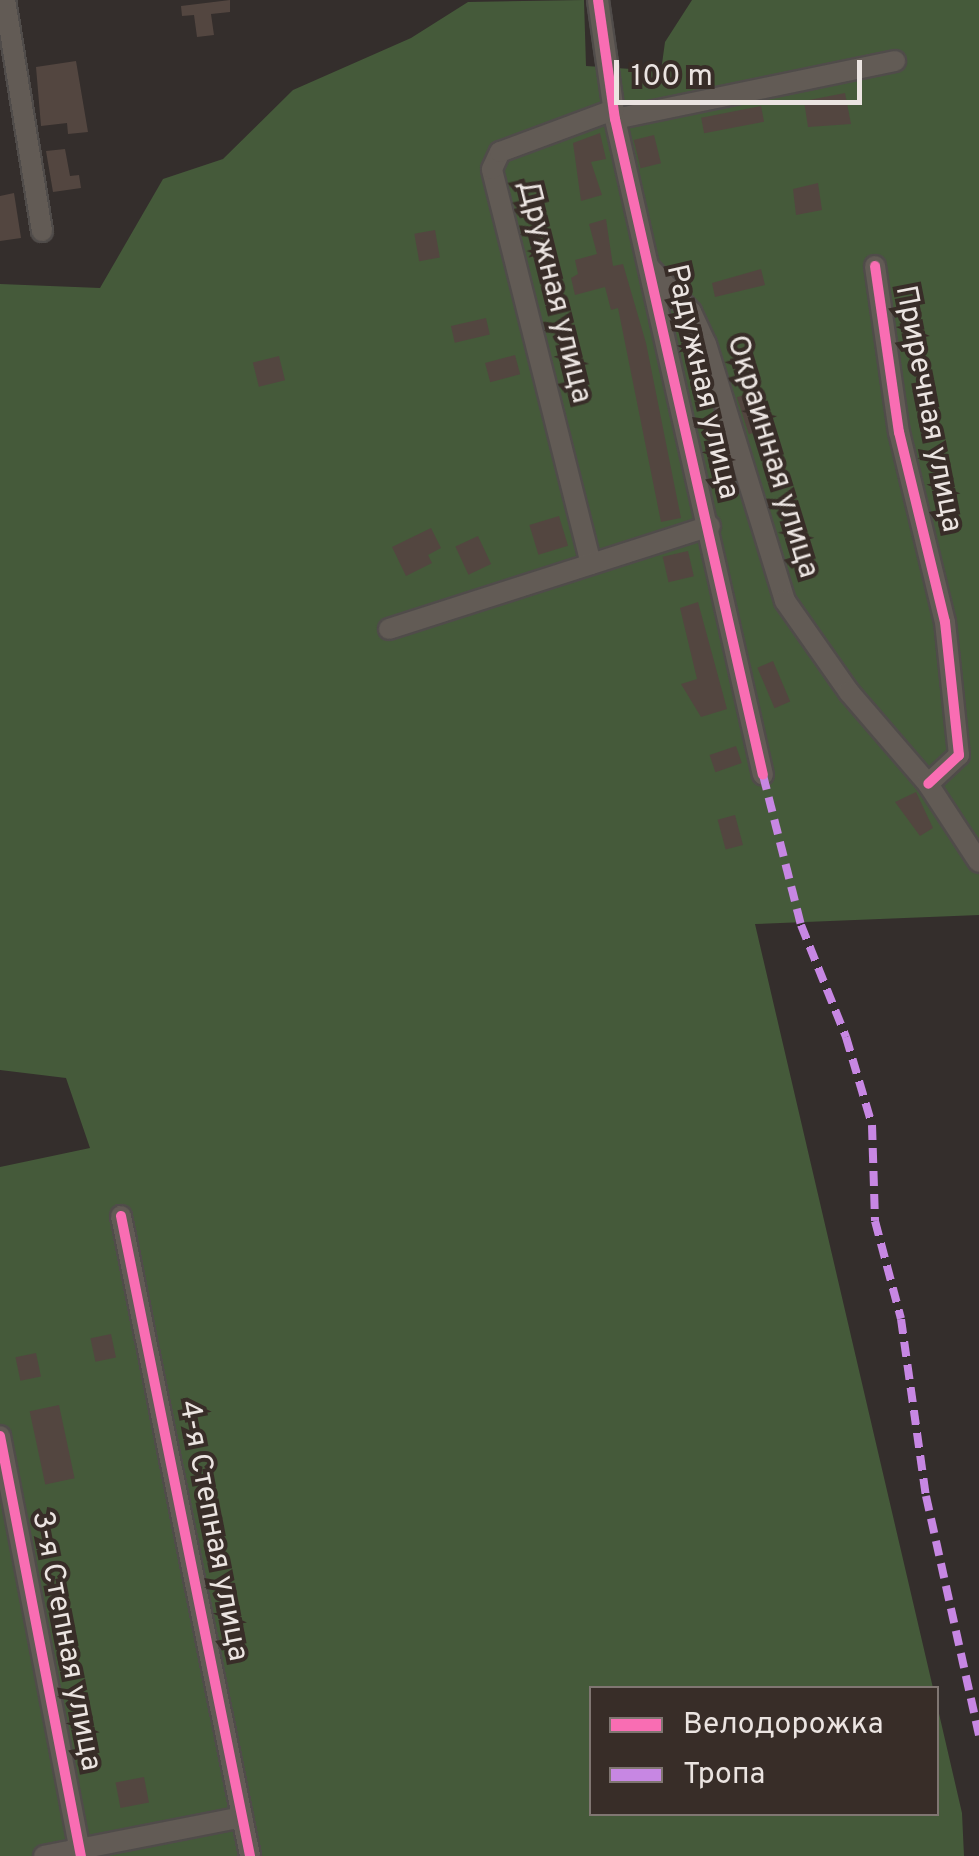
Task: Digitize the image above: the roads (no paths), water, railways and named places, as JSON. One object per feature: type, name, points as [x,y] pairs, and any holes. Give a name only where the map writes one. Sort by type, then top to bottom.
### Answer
[{"type":"street","points":[[5,0],[42,232]]},
{"type":"street","name":"Радужная улица","points":[[598,0],[614,115],[710,526],[762,774]]},
{"type":"street","name":"Дружная улица","points":[[590,564],[492,169],[500,152],[614,115],[896,61]]},
{"type":"street","name":"Окраинная улица","points":[[647,266],[691,312],[706,344],[785,601],[848,692],[928,784],[979,862]]},
{"type":"street","name":"Приречная улица","points":[[874,266],[899,432],[946,622],[959,755],[928,784]]},
{"type":"street","points":[[390,629],[710,526]]},
{"type":"street","name":"4-я Степная улица","points":[[121,1216],[250,1856]]},
{"type":"street","name":"3-я Степная улица","points":[[0,1436],[80,1852]]},
{"type":"street","points":[[44,1856],[80,1852],[242,1817]]}]
